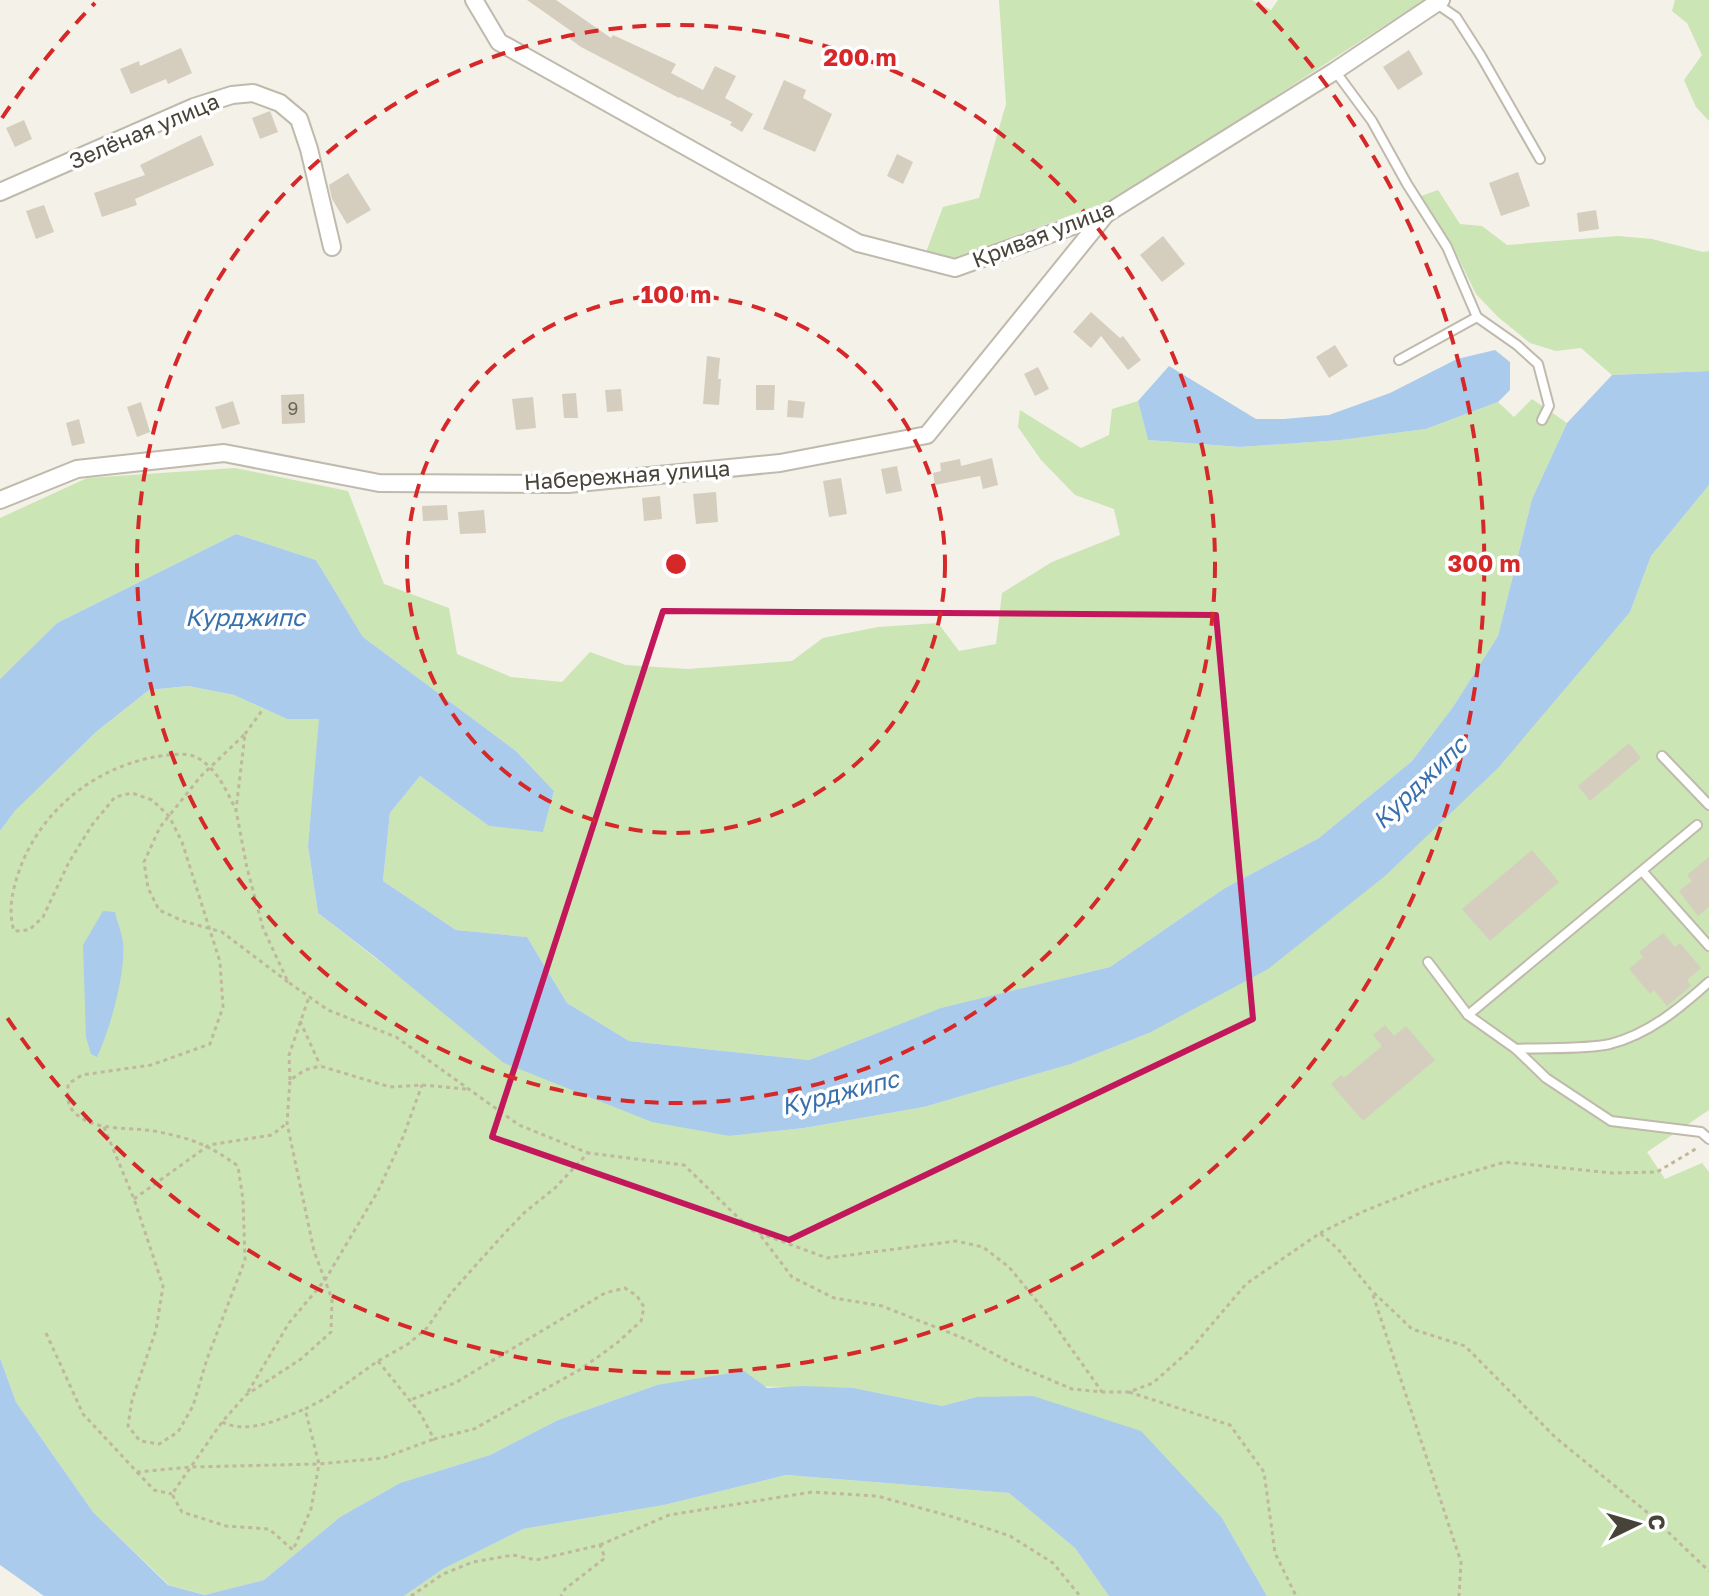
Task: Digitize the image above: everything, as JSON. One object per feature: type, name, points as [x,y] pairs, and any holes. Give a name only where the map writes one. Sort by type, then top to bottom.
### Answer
[{"type":"street","name":"Кривая улица","points":[[474,0],[499,42],[858,243],[955,268],[1106,214],[1335,71],[1438,2]]},
{"type":"street","name":"Зелёная улица","points":[[0,192],[194,107],[232,95],[253,93],[280,103],[299,119],[332,247]]},
{"type":"street","name":"Набережная улица","points":[[0,500],[77,469],[224,453],[379,483],[568,484],[780,463],[927,435],[1106,214]]},
{"type":"lane","points":[[1438,2],[1456,17],[1540,159]]},
{"type":"lane","points":[[1335,71],[1372,121],[1447,247],[1477,317],[1538,364],[1549,406],[1542,420]]},
{"type":"lane","points":[[1399,360],[1477,317]]},
{"type":"lane","points":[[1662,756],[1709,805]]},
{"type":"lane","points":[[1468,1015],[1697,825]]},
{"type":"lane","points":[[1643,872],[1709,946]]},
{"type":"lane","points":[[1428,962],[1468,1015],[1516,1049],[1546,1078],[1611,1121],[1701,1132],[1709,1140]]},
{"type":"lane","points":[[1516,1049],[1607,1044],[1637,1035],[1667,1018],[1709,982]]},
{"type":"path","points":[[263,709],[245,734],[209,767],[160,827],[144,862],[148,888],[159,910],[183,921],[222,932],[328,1010],[396,1037],[519,1125],[588,1153],[684,1165],[725,1207],[761,1236],[792,1277],[834,1298],[882,1306],[968,1340],[1013,1364],[1072,1389],[1129,1392],[1230,1425],[1264,1472],[1275,1553],[1296,1596]]},
{"type":"path","points":[[236,810],[245,734]]},
{"type":"path","points":[[104,1127],[134,1199],[163,1286],[156,1330],[132,1400],[128,1426],[140,1441],[159,1444],[178,1432],[193,1406],[207,1359],[245,1260],[243,1200],[238,1166],[209,1145],[156,1131],[104,1127],[77,1116],[68,1105],[68,1084],[82,1075],[151,1065],[210,1044],[223,1007],[220,962],[182,842],[169,816],[152,800],[132,793],[115,797],[92,825],[69,862],[43,917],[29,930],[14,931],[9,915],[14,886],[26,852],[44,824],[74,793],[112,769],[167,755],[193,756],[209,767],[223,783],[236,810],[263,928],[288,982]]},
{"type":"path","points":[[172,1494],[222,1422],[246,1395],[301,1359],[331,1332],[332,1299],[311,1237],[287,1123],[289,1055],[309,997]]},
{"type":"path","points":[[300,1021],[320,1066]]},
{"type":"path","points":[[290,1080],[305,1070],[320,1066],[390,1087],[422,1085],[466,1089]]},
{"type":"path","points":[[246,1395],[289,1323],[325,1280],[378,1191],[422,1085]]},
{"type":"path","points":[[134,1199],[209,1145],[272,1135],[287,1123]]},
{"type":"path","points":[[1129,1392],[1153,1383],[1190,1350],[1246,1284],[1320,1233],[1362,1212],[1431,1184],[1505,1162],[1612,1173],[1657,1172],[1709,1140]]},
{"type":"path","points":[[222,1422],[246,1428],[305,1409],[408,1344],[427,1328],[451,1293],[501,1237],[588,1153]]},
{"type":"path","points":[[1320,1233],[1337,1248],[1372,1291],[1412,1329],[1465,1346],[1556,1438],[1648,1513],[1709,1571]]},
{"type":"path","points":[[761,1236],[827,1258],[956,1241],[983,1247],[1009,1267],[1044,1310],[1102,1392]]},
{"type":"path","points":[[137,1472],[383,1458],[434,1439],[474,1429],[581,1369],[641,1321],[644,1307],[637,1296],[625,1288],[605,1293],[455,1383],[410,1400]]},
{"type":"path","points":[[1372,1291],[1461,1562],[1459,1596]]},
{"type":"path","points":[[46,1333],[83,1414],[154,1490],[172,1494],[182,1512],[226,1526],[269,1529],[293,1550],[311,1509],[319,1464],[305,1409]]},
{"type":"path","points":[[378,1361],[410,1400],[434,1439]]},
{"type":"path","points":[[411,1596],[443,1574],[473,1562],[513,1555],[536,1560],[600,1545],[669,1515],[812,1492],[877,1496],[1010,1536],[1053,1563],[1080,1596]]},
{"type":"path","points":[[561,1596],[565,1589],[605,1558],[600,1545]]},
{"type":"highlighted area","points":[[663,611],[1216,615],[1253,1019],[789,1240],[492,1137]]},
{"type":"green space","points":[[999,0],[1252,0],[1271,10],[1278,0],[1424,0],[1146,180],[1104,203],[954,258],[926,252],[943,207],[979,198],[1006,104]]},
{"type":"green space","points":[[1675,0],[1709,0],[1709,121],[1696,107],[1684,80],[1702,55],[1687,23],[1672,11]]},
{"type":"green space","points":[[1438,190],[1460,224],[1482,226],[1507,245],[1618,236],[1652,239],[1709,251],[1709,371],[1612,375],[1581,348],[1556,351],[1530,343],[1476,294],[1454,249],[1421,196]]},
{"type":"green space","points":[[1532,399],[1567,423],[1532,499],[1498,636],[1453,707],[1412,761],[1319,838],[1225,888],[1110,967],[942,1008],[809,1060],[629,1041],[567,1003],[527,937],[456,930],[383,881],[390,813],[420,776],[489,826],[543,831],[554,791],[516,751],[363,637],[316,560],[236,534],[57,623],[0,679],[0,518],[87,478],[235,468],[348,491],[384,584],[449,608],[457,654],[511,677],[562,682],[590,652],[626,665],[688,669],[792,661],[823,638],[878,627],[938,623],[959,651],[996,644],[1002,593],[1052,562],[1120,535],[1114,509],[1075,495],[1041,460],[1018,427],[1020,410],[1081,448],[1109,435],[1112,409],[1138,401],[1148,440],[1240,447],[1341,440],[1426,429],[1498,402],[1514,417]]},
{"type":"green space","points":[[1709,485],[1709,1110],[1647,1152],[1665,1179],[1702,1163],[1709,1172],[1709,1596],[1267,1596],[1222,1518],[976,1397],[942,1406],[854,1388],[657,1385],[558,1420],[490,1455],[400,1483],[340,1517],[264,1580],[206,1595],[169,1585],[93,1512],[16,1402],[0,1358],[0,831],[15,811],[96,732],[149,690],[188,686],[234,695],[287,719],[320,719],[308,846],[318,913],[439,1008],[730,1136],[804,1128],[924,1107],[1071,1064],[1149,1033],[1630,612],[1651,556]]},
{"type":"green space","points":[[786,1475],[1009,1493],[1075,1548],[1109,1596],[404,1596],[443,1569],[523,1529],[664,1505]]},
{"type":"water","points":[[1495,350],[1510,362],[1510,390],[1498,402],[1426,429],[1341,440],[1240,447],[1148,440],[1138,401],[1169,366],[1256,419],[1329,415],[1390,393],[1457,359]]},
{"type":"water","name":"Курджипс","points":[[1709,371],[1709,485],[1651,556],[1630,612],[1498,768],[1385,876],[1268,969],[1149,1033],[1071,1064],[924,1107],[804,1128],[730,1136],[652,1122],[504,1063],[318,913],[308,846],[319,719],[287,719],[234,695],[188,686],[149,690],[96,732],[15,811],[0,831],[0,679],[57,623],[236,534],[316,560],[363,637],[516,751],[554,791],[543,832],[489,826],[420,776],[390,813],[383,881],[456,930],[527,937],[567,1003],[629,1041],[809,1060],[941,1008],[1110,967],[1225,888],[1319,838],[1412,761],[1453,707],[1498,636],[1532,499],[1567,423],[1612,375]]},
{"type":"water","points":[[103,911],[115,912],[123,955],[116,1001],[97,1057],[91,1054],[86,1037],[83,945]]},
{"type":"water","points":[[0,1358],[16,1402],[93,1512],[168,1585],[205,1595],[264,1580],[340,1517],[400,1483],[490,1455],[558,1420],[657,1385],[744,1371],[767,1388],[854,1388],[942,1406],[976,1397],[1033,1396],[1141,1431],[1222,1518],[1267,1596],[1109,1596],[1075,1548],[1009,1493],[786,1475],[664,1505],[523,1529],[443,1569],[404,1596],[44,1596],[0,1565]]},
{"type":"building","points":[[527,0],[556,0],[611,38],[613,35],[676,64],[671,73],[703,90],[715,66],[736,76],[725,98],[753,114],[742,132],[730,125],[732,122],[581,47],[570,39],[574,33]]},
{"type":"building","points":[[181,48],[192,73],[168,84],[166,79],[131,94],[120,69],[139,61],[140,66]]},
{"type":"building","points":[[1409,50],[1423,74],[1398,90],[1383,67]]},
{"type":"building","points":[[784,80],[806,90],[803,98],[832,114],[815,152],[763,129]]},
{"type":"building","points":[[270,111],[278,132],[260,139],[252,118]]},
{"type":"building","points":[[24,120],[32,139],[15,147],[6,128]]},
{"type":"building","points":[[201,135],[214,165],[135,199],[137,205],[102,217],[94,193],[145,175],[140,165]]},
{"type":"building","points":[[897,154],[913,162],[903,184],[887,176]]},
{"type":"building","points":[[1518,172],[1530,206],[1501,216],[1489,183]]},
{"type":"building","points":[[348,173],[371,210],[347,224],[332,199],[329,185]]},
{"type":"building","points":[[44,205],[54,232],[36,239],[26,211]]},
{"type":"building","points":[[1596,210],[1599,229],[1579,232],[1577,213]]},
{"type":"building","points":[[1163,236],[1185,264],[1162,282],[1140,255]]},
{"type":"building","points":[[1091,312],[1120,338],[1123,336],[1141,360],[1128,370],[1101,336],[1091,348],[1073,332]]},
{"type":"building","points":[[1335,345],[1348,366],[1329,378],[1316,357]]},
{"type":"building","points":[[707,356],[720,358],[719,405],[703,404]]},
{"type":"building","points":[[1038,367],[1049,389],[1035,396],[1024,374]]},
{"type":"building","points":[[756,385],[775,385],[774,410],[756,410]]},
{"type":"building","points":[[621,389],[623,411],[607,412],[605,390]]},
{"type":"building","points":[[576,393],[578,418],[564,418],[562,394]]},
{"type":"building","points":[[304,394],[305,423],[282,424],[281,395]]},
{"type":"building","points":[[533,397],[536,428],[516,430],[512,399]]},
{"type":"building","points":[[788,400],[805,402],[803,418],[787,417]]},
{"type":"building","points":[[233,401],[240,424],[222,429],[215,407]]},
{"type":"building","points":[[141,402],[150,432],[137,437],[127,407]]},
{"type":"building","points":[[79,419],[85,443],[72,446],[66,423]]},
{"type":"building","points":[[992,458],[998,485],[983,489],[980,476],[935,485],[933,473],[941,471],[940,463],[960,459],[961,466]]},
{"type":"building","points":[[897,466],[902,491],[886,494],[881,469]]},
{"type":"building","points":[[841,478],[847,514],[829,517],[823,481]]},
{"type":"building","points":[[716,492],[718,522],[696,524],[693,494]]},
{"type":"building","points":[[660,496],[662,519],[644,521],[642,498]]},
{"type":"building","points":[[447,505],[448,520],[423,521],[422,506]]},
{"type":"building","points":[[484,510],[486,533],[460,534],[458,512]]},
{"type":"building","points":[[1629,743],[1641,758],[1590,801],[1578,786]]},
{"type":"building","points":[[1532,850],[1559,882],[1490,941],[1462,909]]},
{"type":"building","points":[[1709,857],[1709,907],[1698,916],[1679,891],[1692,881],[1687,875]]},
{"type":"building","points":[[1663,933],[1675,947],[1680,943],[1701,968],[1687,980],[1691,986],[1667,1006],[1654,990],[1650,994],[1629,969],[1643,957],[1639,952]]},
{"type":"building","points":[[1385,1025],[1394,1036],[1406,1026],[1435,1060],[1363,1121],[1331,1084],[1341,1075],[1344,1078],[1382,1046],[1373,1035]]}]
